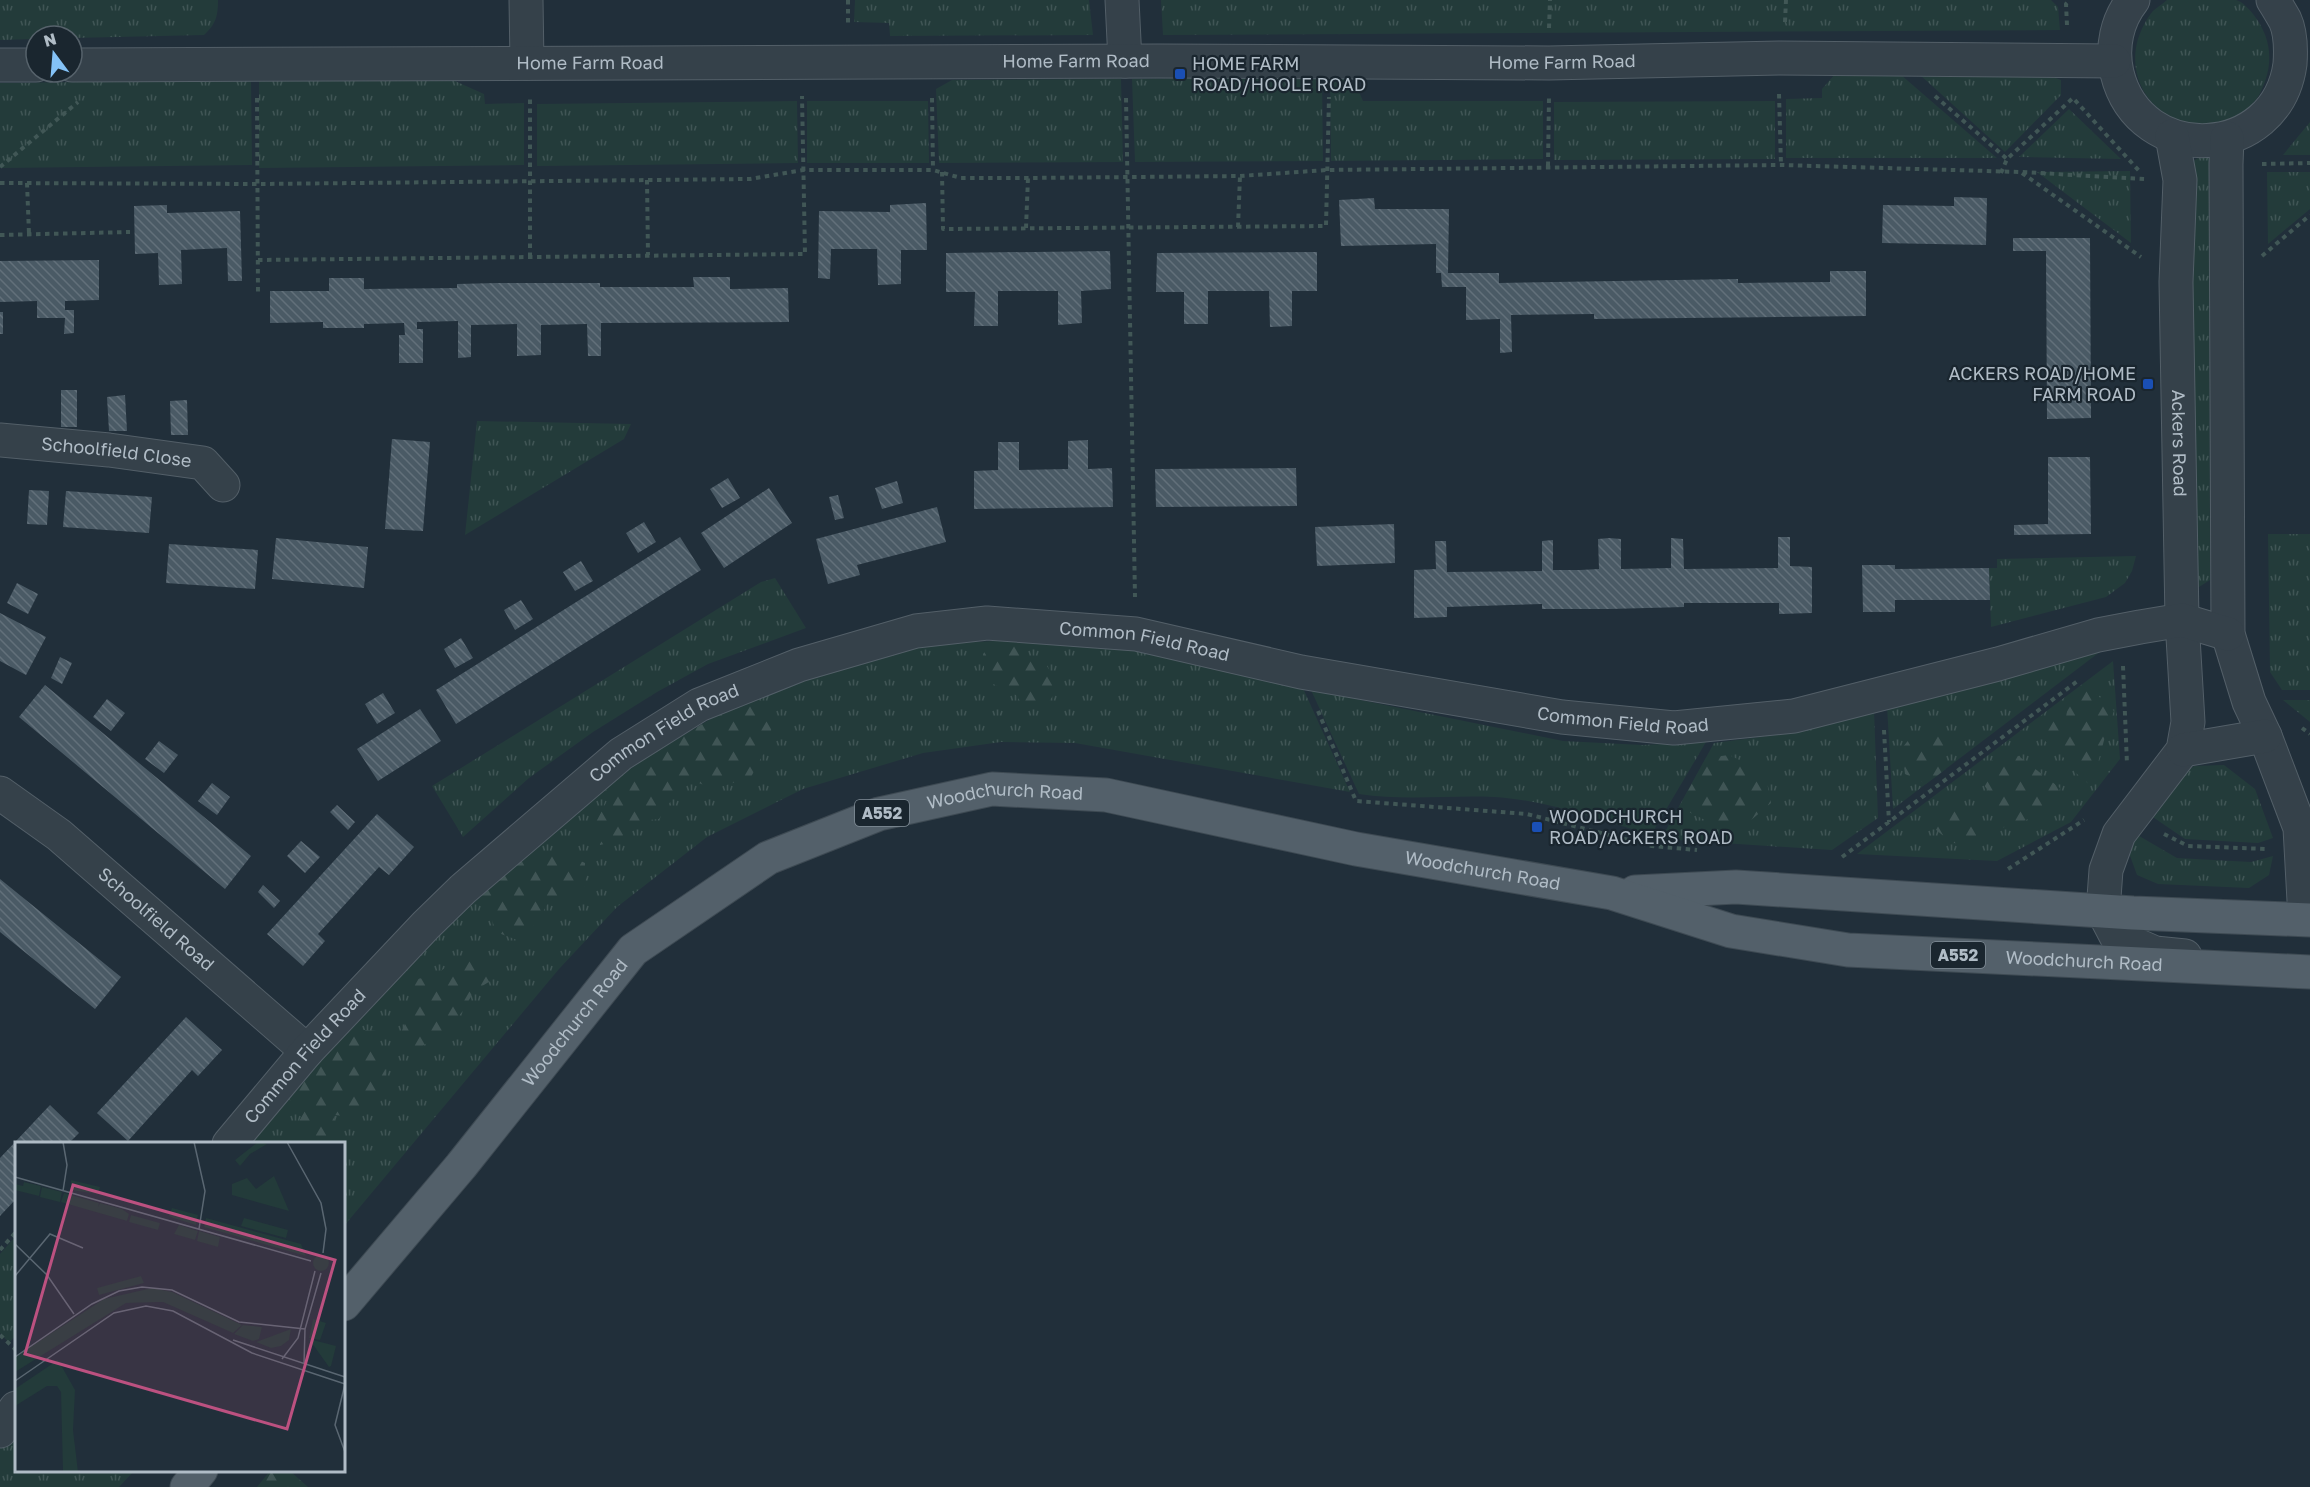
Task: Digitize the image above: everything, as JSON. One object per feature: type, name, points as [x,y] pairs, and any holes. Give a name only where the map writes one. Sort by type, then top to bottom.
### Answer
[{"type":"main road","name":"Woodchurch Road","points":[[345,1303],[461,1166],[633,950],[768,858],[879,814],[992,789],[1106,795],[1356,849],[1612,893],[1731,931],[1848,950],[2310,972]]},
{"type":"main road","name":"Woodchurch Road","points":[[1612,893],[1736,888],[2103,911],[2307,919]]},
{"type":"main road","points":[[187,1487],[199,1472]]},
{"type":"street","points":[[526,0],[527,63]]},
{"type":"street","points":[[1122,0],[1125,61]]},
{"type":"street","points":[[2133,0],[2126,8],[2116,33],[2114,61],[2120,85],[2132,107],[2150,124],[2172,136],[2199,141],[2227,151]]},
{"type":"street","points":[[2273,0],[2301,49],[2275,105],[2227,151],[2228,634],[2249,702],[2265,736],[2300,828],[2307,919]]},
{"type":"street","name":"Home Farm Road","points":[[84,65],[1125,61],[1549,63],[1779,58],[1894,61],[2114,61]]},
{"type":"street","points":[[0,65],[24,65]]},
{"type":"street","name":"Ackers Road","points":[[2103,911],[2106,870],[2119,834],[2183,750],[2188,722],[2182,620],[2176,282],[2180,180],[2172,136]]},
{"type":"street","name":"Schoolfield Close","points":[[0,440],[110,450],[203,463],[223,485]]},
{"type":"street","name":"Common Field Road","points":[[229,1142],[306,1051],[426,925],[463,889],[621,754],[699,705],[800,665],[916,631],[987,623],[1136,634],[1301,672],[1562,717],[1674,728],[1794,716],[1998,664],[2098,635],[2182,620],[2228,634]]},
{"type":"street","points":[[2183,750],[2265,736]]},
{"type":"street","name":"Schoolfield Road","points":[[0,793],[59,835],[306,1051]]},
{"type":"street","points":[[2103,911],[2116,936],[2155,953],[2310,967]]},
{"type":"street","points":[[0,1431],[15,1409]]},
{"type":"path","points":[[2061,0],[2066,4]]},
{"type":"path","points":[[1779,58],[1781,165]]},
{"type":"path","points":[[1125,61],[1136,634]]},
{"type":"path","points":[[1894,61],[2007,159]]},
{"type":"path","points":[[942,172],[943,229],[1326,226],[1330,62]]},
{"type":"path","points":[[1548,166],[1549,63]]},
{"type":"path","points":[[256,64],[258,295]]},
{"type":"path","points":[[0,167],[95,87],[84,65]]},
{"type":"path","points":[[258,260],[805,254],[802,96]]},
{"type":"path","points":[[530,97],[530,257]]},
{"type":"path","points":[[0,183],[258,184],[647,180],[750,178],[803,170],[933,170],[961,178],[1240,176],[1327,170],[1781,165],[2001,173],[2021,172],[2145,179],[2073,98],[2007,159],[2001,173]]},
{"type":"path","points":[[2227,151],[2310,163]]},
{"type":"path","points":[[2021,172],[2176,282]]},
{"type":"path","points":[[1238,227],[1240,176]]},
{"type":"path","points":[[1026,228],[1028,178]]},
{"type":"path","points":[[647,180],[648,255]]},
{"type":"path","points":[[27,183],[29,234]]},
{"type":"path","points":[[2226,285],[2310,215]]},
{"type":"path","points":[[0,235],[130,232]]},
{"type":"path","points":[[2120,773],[2127,764],[2123,659]]},
{"type":"path","points":[[1301,672],[1356,801],[1527,814],[1652,846],[1709,852]]},
{"type":"path","points":[[1834,863],[2085,675]]},
{"type":"path","points":[[1882,693],[1889,822]]},
{"type":"path","points":[[2007,869],[2082,823],[2088,815]]},
{"type":"path","points":[[2131,818],[2188,846],[2301,850]]},
{"type":"path","points":[[0,1250],[15,1236]]},
{"type":"path","points":[[0,1335],[15,1349]]},
{"type":"green space","points":[[0,0],[218,0],[216,19],[204,35],[84,38],[84,24],[24,24],[24,39],[0,40]]},
{"type":"green space","points":[[855,0],[1089,0],[1093,35],[890,36],[889,23],[854,22]]},
{"type":"green space","points":[[1161,0],[2051,0],[2058,7],[2060,30],[1163,35]]},
{"type":"green space","points":[[2167,0],[2236,0],[2248,8],[2259,23],[2269,51],[2268,71],[2257,98],[2240,114],[2216,123],[2196,124],[2177,120],[2161,110],[2148,97],[2139,80],[2135,60],[2138,39],[2150,14]]},
{"type":"green space","points":[[1835,74],[1900,74],[1997,158],[1786,158],[1786,99],[1822,98],[1822,89]]},
{"type":"green space","points":[[1919,74],[2048,75],[2061,80],[2061,95],[2005,152]]},
{"type":"green space","points":[[1330,76],[1342,76],[1359,92],[1363,101],[1543,101],[1543,159],[1331,161]]},
{"type":"green space","points":[[1322,77],[1323,161],[1135,162],[1132,79]]},
{"type":"green space","points":[[1121,79],[1123,162],[939,163],[936,89],[952,80]]},
{"type":"green space","points":[[251,80],[252,165],[0,168],[0,83],[84,84],[84,82]]},
{"type":"green space","points":[[259,81],[455,81],[484,94],[485,104],[524,103],[524,165],[259,168]]},
{"type":"green space","points":[[797,101],[798,163],[537,166],[537,104]]},
{"type":"green space","points":[[807,101],[928,101],[929,163],[807,163]]},
{"type":"green space","points":[[1775,101],[1775,159],[1554,160],[1554,102]]},
{"type":"green space","points":[[2069,109],[2121,159],[2019,157]]},
{"type":"green space","points":[[2310,122],[2310,155],[2283,155]]},
{"type":"green space","points":[[2203,155],[2209,158],[2210,580],[2199,587],[2192,580],[2191,174],[2193,161]]},
{"type":"green space","points":[[2130,171],[2131,243],[2037,172]]},
{"type":"green space","points":[[2267,172],[2310,172],[2310,209],[2268,244]]},
{"type":"green space","points":[[477,421],[631,424],[624,439],[465,535]]},
{"type":"green space","points":[[2268,534],[2310,534],[2310,690],[2282,690],[2270,672]]},
{"type":"green space","points":[[2136,556],[2132,571],[2125,583],[2106,597],[1991,627],[1989,568],[1997,568],[1997,559]]},
{"type":"green space","points":[[775,578],[806,628],[708,664],[657,692],[593,732],[529,778],[463,837],[432,786],[761,582]]},
{"type":"green space","points":[[1006,637],[1020,645],[1032,662],[1045,663],[1060,687],[1049,701],[1025,708],[1016,695],[985,680],[983,654],[994,642]]},
{"type":"green space","points":[[1051,638],[1171,655],[1302,686],[1350,792],[1075,743],[1001,742],[923,753],[803,789],[707,837],[617,907],[559,969],[345,1225],[345,1142],[245,1142],[474,896],[598,786],[748,700],[878,655],[937,644]]},
{"type":"green space","points":[[2101,651],[1893,809],[1887,706]]},
{"type":"green space","points":[[2113,661],[2120,759],[2071,822],[1997,861],[1857,854]]},
{"type":"green space","points":[[2091,689],[2114,711],[2090,785],[2077,774],[2059,752],[2040,737],[2048,716],[2066,717],[2070,694]]},
{"type":"green space","points":[[1311,690],[1563,741],[1642,745],[1706,742],[1651,835],[1573,812],[1514,799],[1393,797],[1359,794]]},
{"type":"green space","points":[[748,700],[773,719],[769,743],[751,777],[714,789],[686,778],[659,819],[631,822],[620,840],[600,845],[594,826],[607,801],[598,786],[729,708]]},
{"type":"green space","points":[[2283,700],[2310,700],[2310,722]]},
{"type":"green space","points":[[1874,710],[1878,818],[1832,850],[1661,839],[1714,743],[1775,735]]},
{"type":"green space","points":[[1916,731],[1945,738],[1946,769],[1926,784],[1905,774],[1902,748]]},
{"type":"green space","points":[[2012,751],[2060,788],[2056,805],[2022,822],[1998,829],[1998,802],[1982,783],[1991,761]]},
{"type":"green space","points":[[1729,755],[1765,772],[1771,803],[1750,821],[1711,823],[1679,807],[1706,758]]},
{"type":"green space","points":[[2224,765],[2255,789],[2273,838],[2258,843],[2185,839],[2147,813],[2162,789],[2194,766]]},
{"type":"green space","points":[[1959,801],[1967,807],[1968,818],[1978,830],[1973,844],[1952,843],[1935,829],[1935,817],[1949,803]]},
{"type":"green space","points":[[2134,833],[2177,858],[2251,862],[2273,856],[2269,875],[2249,888],[2158,884],[2137,875],[2129,853]]},
{"type":"green space","points":[[559,851],[585,863],[585,886],[569,898],[550,899],[537,923],[517,940],[496,932],[488,908],[474,896],[517,852]]},
{"type":"green space","points":[[477,953],[492,980],[474,991],[463,1011],[441,1034],[418,1049],[400,1035],[410,1013],[412,980],[433,976],[457,960]]},
{"type":"green space","points":[[340,1028],[377,1031],[388,1087],[380,1102],[360,1118],[335,1115],[331,1142],[296,1142],[295,1128],[306,1109],[279,1094]]},
{"type":"green space","points":[[15,1237],[15,1336],[9,1343],[0,1333],[0,1254]]},
{"type":"green space","points":[[15,1424],[15,1472],[133,1472],[119,1487],[0,1487],[0,1445]]},
{"type":"green space","points":[[269,1472],[291,1472],[308,1487],[257,1487]]},
{"type":"building","points":[[1954,197],[1987,198],[1986,245],[1882,243],[1883,205],[1954,206]]},
{"type":"building","points":[[1374,198],[1375,209],[1449,209],[1448,273],[1499,273],[1499,283],[1738,279],[1738,283],[1830,282],[1830,271],[1866,271],[1866,316],[1594,319],[1594,314],[1511,315],[1512,352],[1500,353],[1500,319],[1466,320],[1466,287],[1442,287],[1441,273],[1436,273],[1436,244],[1341,246],[1339,200]]},
{"type":"building","points":[[926,203],[927,250],[901,250],[901,284],[878,285],[877,249],[831,249],[830,279],[818,278],[819,211],[890,212],[890,205]]},
{"type":"building","points":[[167,205],[167,213],[240,211],[242,281],[228,281],[227,248],[181,250],[182,284],[159,285],[158,253],[135,254],[134,206]]},
{"type":"building","points":[[2013,238],[2090,238],[2091,418],[2047,419],[2046,251],[2013,251]]},
{"type":"building","points":[[1110,251],[1111,289],[1081,291],[1082,323],[1058,325],[1058,291],[998,291],[998,326],[974,326],[975,292],[946,292],[946,253]]},
{"type":"building","points":[[1317,252],[1317,291],[1292,291],[1292,326],[1270,327],[1269,291],[1208,291],[1208,324],[1184,324],[1184,292],[1156,292],[1157,253]]},
{"type":"building","points":[[99,260],[99,300],[65,301],[65,310],[74,310],[74,333],[64,334],[65,318],[37,318],[37,301],[0,302],[0,261]]},
{"type":"building","points":[[693,277],[730,277],[730,289],[788,288],[789,322],[601,323],[601,356],[588,356],[587,324],[541,325],[541,355],[517,356],[517,324],[471,325],[471,357],[458,358],[458,321],[417,322],[417,329],[423,329],[423,363],[399,363],[399,335],[405,335],[404,323],[364,324],[364,328],[323,328],[323,322],[270,323],[270,291],[329,291],[329,278],[364,278],[364,289],[457,288],[457,284],[497,283],[600,283],[600,287],[694,287]]},
{"type":"building","points":[[0,312],[3,312],[3,334],[0,334]]},
{"type":"building","points":[[61,390],[77,390],[77,427],[61,427]]},
{"type":"building","points":[[125,395],[127,431],[109,431],[107,397]]},
{"type":"building","points":[[187,400],[188,435],[171,435],[170,401]]},
{"type":"building","points":[[392,439],[430,442],[423,531],[385,529]]},
{"type":"building","points":[[1088,440],[1088,469],[1112,468],[1113,507],[974,509],[974,471],[998,470],[998,442],[1019,442],[1019,470],[1068,469],[1068,441]]},
{"type":"building","points":[[2048,457],[2090,457],[2091,534],[2014,535],[2014,525],[2048,524]]},
{"type":"building","points":[[1296,468],[1297,506],[1156,507],[1155,469]]},
{"type":"building","points":[[728,478],[740,498],[722,508],[710,489]]},
{"type":"building","points":[[897,481],[903,503],[882,509],[875,488]]},
{"type":"building","points":[[769,488],[792,523],[724,568],[701,533]]},
{"type":"building","points":[[29,490],[49,491],[47,525],[27,524]]},
{"type":"building","points":[[66,491],[152,497],[149,533],[63,527]]},
{"type":"building","points":[[838,495],[844,518],[835,520],[829,497]]},
{"type":"building","points":[[937,507],[946,542],[857,565],[860,575],[828,584],[816,539]]},
{"type":"building","points":[[644,522],[656,542],[638,553],[626,533]]},
{"type":"building","points":[[1394,524],[1395,563],[1317,566],[1315,527]]},
{"type":"building","points":[[680,537],[701,570],[456,724],[436,690]]},
{"type":"building","points":[[1778,537],[1790,537],[1790,566],[1812,567],[1812,613],[1779,614],[1779,603],[1684,603],[1684,607],[1610,609],[1542,609],[1542,604],[1447,607],[1447,617],[1414,618],[1414,570],[1436,569],[1435,541],[1446,541],[1447,572],[1542,571],[1542,541],[1553,540],[1553,570],[1580,570],[1599,569],[1598,539],[1609,538],[1621,539],[1621,569],[1671,568],[1671,538],[1683,539],[1684,569],[1778,568]]},
{"type":"building","points":[[276,538],[368,547],[364,588],[272,579]]},
{"type":"building","points":[[169,544],[258,550],[255,589],[166,583]]},
{"type":"building","points":[[581,561],[593,581],[575,591],[563,572]]},
{"type":"building","points":[[1862,565],[1895,565],[1895,569],[1989,568],[1990,600],[1895,600],[1895,612],[1863,612]]},
{"type":"building","points":[[17,583],[38,594],[28,614],[7,603]]},
{"type":"building","points":[[521,600],[533,619],[515,630],[504,610]]},
{"type":"building","points":[[0,613],[46,637],[26,675],[0,661]]},
{"type":"building","points":[[461,638],[473,658],[455,668],[444,649]]},
{"type":"building","points":[[60,657],[72,663],[62,684],[51,678]]},
{"type":"building","points":[[45,685],[251,856],[225,889],[19,717]]},
{"type":"building","points":[[383,693],[395,713],[377,724],[365,704]]},
{"type":"building","points":[[107,699],[125,713],[111,731],[93,717]]},
{"type":"building","points":[[420,709],[441,741],[378,781],[357,749]]},
{"type":"building","points":[[159,741],[178,755],[164,773],[145,759]]},
{"type":"building","points":[[212,783],[230,797],[217,815],[198,801]]},
{"type":"building","points":[[337,805],[355,822],[348,830],[330,812]]},
{"type":"building","points":[[377,814],[414,847],[389,875],[379,867],[318,934],[325,941],[303,966],[267,934]]},
{"type":"building","points":[[301,841],[320,857],[305,873],[287,856]]},
{"type":"building","points":[[0,879],[121,977],[95,1009],[0,932]]},
{"type":"building","points":[[263,885],[280,901],[274,908],[258,892]]},
{"type":"building","points":[[186,1017],[222,1050],[198,1076],[192,1070],[128,1141],[97,1113]]},
{"type":"building","points":[[50,1105],[79,1133],[70,1142],[15,1142]]},
{"type":"building","points":[[15,1142],[15,1200],[0,1216],[0,1158]]},
{"type":"place","name":"HOME FARM ROAD/HOOLE ROAD","points":[[1180,74]]},
{"type":"place","name":"ACKERS ROAD/HOME FARM ROAD","points":[[2148,384]]},
{"type":"place","name":"WOODCHURCH ROAD/ACKERS ROAD","points":[[1537,827]]}]
